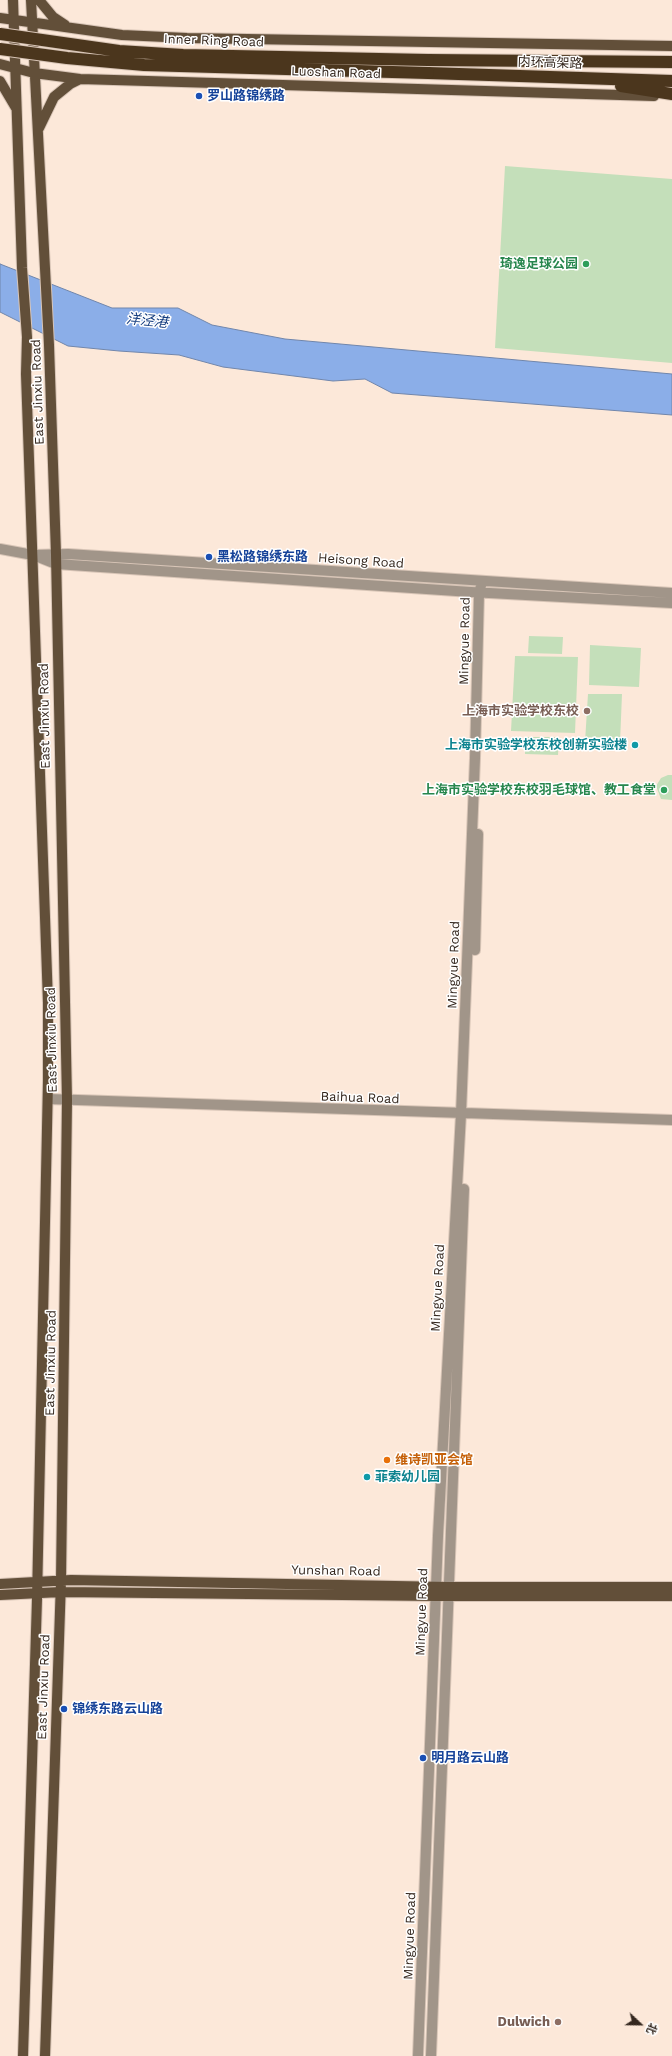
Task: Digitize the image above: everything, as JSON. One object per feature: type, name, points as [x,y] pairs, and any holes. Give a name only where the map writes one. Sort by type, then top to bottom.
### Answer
[{"type":"highway","name":"Inner Ring Road","points":[[0,34],[119,51],[169,54],[428,60]]},
{"type":"highway","name":"Inner Ring Road","points":[[0,49],[67,58],[144,65],[428,73]]},
{"type":"highway","name":"内环高架路","points":[[428,60],[672,62]]},
{"type":"highway","name":"内环高架路","points":[[428,73],[672,81]]},
{"type":"highway","points":[[575,78],[672,95]]},
{"type":"main road","name":"East Jinxiu Road","points":[[13,0],[22,268],[27,337],[26,374],[48,988],[48,1099],[23,2056]]},
{"type":"main road","name":"East Jinxiu Road","points":[[30,0],[47,280],[56,554],[67,1100],[61,1592],[45,2056]]},
{"type":"main road","points":[[39,0],[53,17],[67,26]]},
{"type":"main road","points":[[0,18],[122,34],[187,38],[672,46]]},
{"type":"main road","name":"Luoshan Road","points":[[0,64],[34,73],[80,79],[672,95]]},
{"type":"main road","points":[[38,130],[54,97],[70,84],[80,79]]},
{"type":"main road","points":[[0,81],[17,110]]},
{"type":"main road","name":"Yunshan Road","points":[[0,1584],[36,1581],[61,1581],[436,1591]]},
{"type":"main road","name":"Yunshan Road","points":[[0,1595],[36,1592],[449,1591],[672,1587]]},
{"type":"main road","name":"Yunshan Road","points":[[449,1591],[672,1596]]},
{"type":"street","name":"Heisong Road","points":[[0,549],[33,555],[56,554],[672,593]]},
{"type":"street","points":[[33,555],[56,564],[482,593],[672,603]]},
{"type":"street","name":"Mingyue Road","points":[[418,2056],[436,1591],[474,956],[482,582]]},
{"type":"street","name":"Baihua Road","points":[[48,1099],[672,1120]]},
{"type":"street","name":"Mingyue Road","points":[[431,2056],[449,1591],[464,1114]]},
{"type":"green space","name":"琦逸足球公园","points":[[505,166],[672,179],[672,363],[495,348]]},
{"type":"green space","points":[[529,636],[563,637],[562,654],[528,653]]},
{"type":"green space","points":[[590,645],[641,648],[639,687],[589,685]]},
{"type":"green space","points":[[515,656],[578,657],[575,733],[511,731]]},
{"type":"green space","points":[[588,694],[622,694],[620,743],[585,742]]},
{"type":"green space","points":[[525,737],[559,737],[558,755],[525,754]]},
{"type":"green space","name":"上海市实验学校东校羽毛球馆、教工食堂","points":[[672,775],[672,800],[661,799],[656,786],[661,778]]},
{"type":"water","name":"洋泾港","points":[[0,264],[112,308],[178,308],[212,325],[285,339],[672,374],[672,415],[392,393],[365,379],[333,381],[223,367],[179,355],[68,346],[0,312]]},
{"type":"place","name":"罗山路锦绣路","points":[[199,96]]},
{"type":"place","name":"琦逸足球公园","points":[[586,264]]},
{"type":"place","name":"黑松路锦绣东路","points":[[209,557]]},
{"type":"place","name":"上海市实验学校东校","points":[[587,711]]},
{"type":"place","name":"上海市实验学校东校创新实验楼","points":[[635,745]]},
{"type":"place","name":"上海市实验学校东校羽毛球馆、教工食堂","points":[[664,790]]},
{"type":"place","name":"维诗凯亚会馆","points":[[387,1460]]},
{"type":"place","name":"菲索幼儿园","points":[[367,1477]]},
{"type":"place","name":"锦绣东路云山路","points":[[64,1709]]},
{"type":"place","name":"明月路云山路","points":[[423,1758]]},
{"type":"place","name":"Dulwich","points":[[558,2022]]}]
